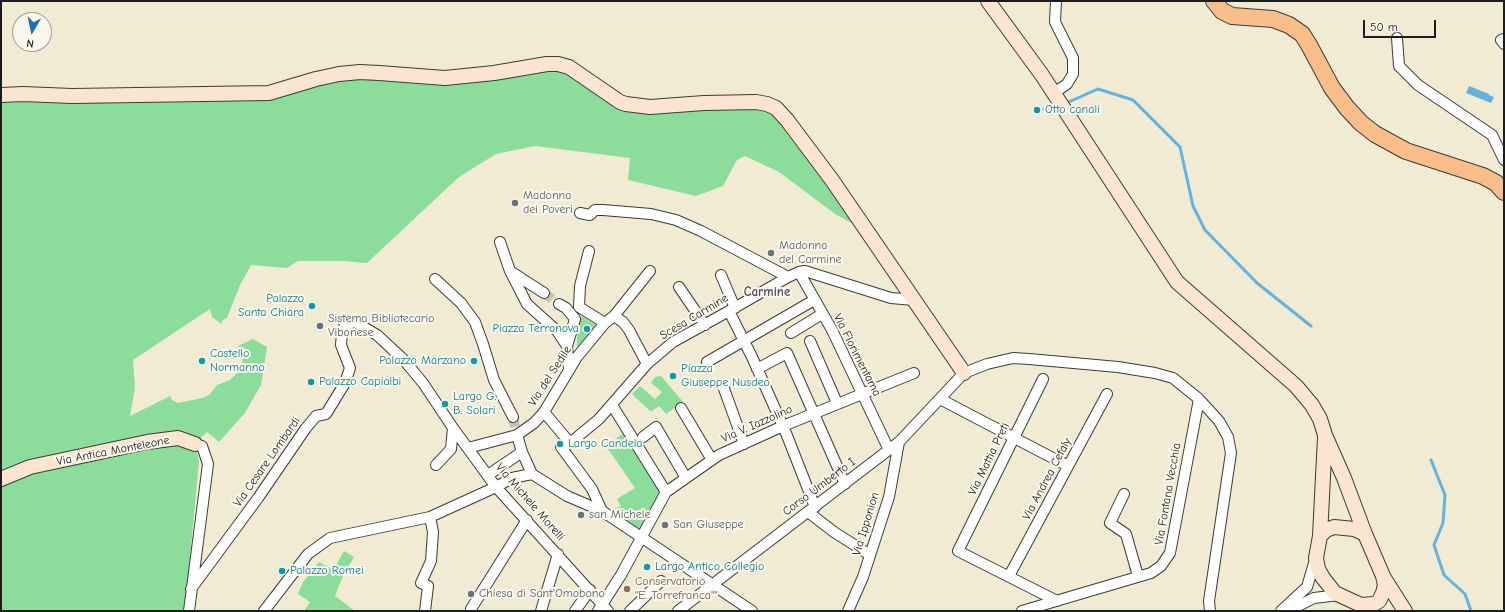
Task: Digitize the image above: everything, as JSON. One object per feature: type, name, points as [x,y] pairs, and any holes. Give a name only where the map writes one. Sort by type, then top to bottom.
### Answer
[{"type":"main road","points":[[1214,1],[1218,7],[1227,14],[1281,21],[1302,34],[1332,88],[1347,108],[1361,123],[1375,134],[1406,151],[1483,176],[1496,183],[1504,192]]},
{"type":"street","points":[[988,1],[1054,93],[1177,282],[1296,386],[1312,405],[1320,420],[1344,478],[1365,534],[1384,576],[1405,611]]},
{"type":"street","points":[[1054,93],[1067,84],[1073,74],[1073,58],[1055,22],[1056,1]]},
{"type":"street","points":[[1397,38],[1399,66],[1418,85],[1492,135],[1504,160]]},
{"type":"street","points":[[1504,39],[1501,40],[1504,44]]},
{"type":"street","points":[[1,95],[23,94],[72,96],[269,94],[316,79],[339,74],[360,72],[445,78],[494,73],[547,64],[558,64],[569,67],[620,102],[626,104],[650,107],[704,103],[756,102],[767,104],[776,108],[787,120],[828,174],[964,373],[987,364],[1013,358],[1118,367],[1156,372],[1173,378],[1199,399],[1219,421],[1228,437],[1231,453],[1209,601],[1210,611]]},
{"type":"street","points":[[580,213],[590,215],[595,210],[651,214],[676,220],[701,231],[788,277]]},
{"type":"street","points":[[500,242],[510,271],[527,304],[557,331],[567,346]]},
{"type":"street","points":[[589,251],[580,286],[579,307],[605,324]]},
{"type":"street","points":[[510,271],[544,293]]},
{"type":"street","name":"Via del Sedile","points":[[468,448],[517,435],[534,423],[544,412],[576,357],[614,316],[650,271]]},
{"type":"street","points":[[799,272],[805,271],[891,298],[914,300]]},
{"type":"street","name":"Scesa Carmine","points":[[566,445],[599,419],[647,364],[673,342],[799,272]]},
{"type":"street","name":"Via Florimentama","points":[[799,272],[832,330],[889,450]]},
{"type":"street","points":[[721,275],[744,341],[783,426],[812,509],[834,532],[870,555]]},
{"type":"street","points":[[435,279],[461,303],[475,322],[484,344],[494,380],[513,417]]},
{"type":"street","points":[[679,287],[705,325]]},
{"type":"street","points":[[707,362],[809,303]]},
{"type":"street","points":[[559,304],[566,308],[575,319],[567,346],[569,370]]},
{"type":"street","points":[[791,333],[822,314]]},
{"type":"street","points":[[614,316],[623,322],[629,330],[647,364]]},
{"type":"street","name":"Via Michele Morelli","points":[[345,325],[354,322],[364,327],[377,335],[403,359],[423,383],[453,428],[496,487],[590,590],[603,609]]},
{"type":"street","name":"Via Cesare Lombardi","points":[[191,589],[258,498],[306,428],[316,416],[326,414],[345,383],[350,368],[341,345],[345,325]]},
{"type":"street","points":[[810,341],[837,403]]},
{"type":"street","points":[[757,369],[787,354],[845,484]]},
{"type":"street","name":"Via V. Iazzolino","points":[[603,609],[666,492],[719,455],[813,413],[914,373]]},
{"type":"street","name":"Corso Umberto I","points":[[678,611],[899,442],[964,373]]},
{"type":"street","name":"Via Mattia Preti","points":[[1009,576],[958,551],[1043,379]]},
{"type":"street","points":[[722,386],[744,444]]},
{"type":"street","name":"Via Andrea Cefaly","points":[[1009,576],[1107,394]]},
{"type":"street","points":[[940,399],[1068,466]]},
{"type":"street","name":"Via Fontana Vecchia","points":[[1022,611],[1150,573],[1161,566],[1170,554],[1199,399]]},
{"type":"street","points":[[612,405],[666,492]]},
{"type":"street","points":[[681,408],[712,460]]},
{"type":"street","points":[[544,412],[566,445],[592,489],[602,511]]},
{"type":"street","points":[[436,465],[451,449],[453,428]]},
{"type":"street","points":[[643,437],[656,428],[686,478]]},
{"type":"street","points":[[517,435],[522,452],[532,474],[567,496],[602,511],[752,611]]},
{"type":"street","points":[[1281,611],[1307,587],[1316,558],[1320,536],[1325,435]]},
{"type":"street","name":"Via Antica Monteleone","points":[[1,479],[30,467],[147,442],[178,438],[202,446],[208,464],[189,611]]},
{"type":"street","name":"Via Ipponion","points":[[848,611],[863,577],[889,497],[899,442]]},
{"type":"street","points":[[488,475],[522,452]]},
{"type":"street","points":[[264,611],[308,554],[330,538],[430,517],[496,487],[512,478],[532,474]]},
{"type":"street","points":[[1124,494],[1110,524],[1126,534],[1138,576]]},
{"type":"street","points":[[425,611],[424,585],[431,561],[433,532],[430,517]]},
{"type":"street","points":[[471,609],[527,520]]},
{"type":"street","points":[[1320,536],[1326,530],[1334,527],[1354,529],[1365,534]]},
{"type":"street","points":[[545,610],[558,554]]},
{"type":"street","points":[[1316,558],[1318,569],[1334,593],[1374,611]]},
{"type":"street","points":[[1009,576],[1057,600]]},
{"type":"street","points":[[1361,605],[1374,604],[1379,601],[1384,589],[1384,576]]},
{"type":"street","points":[[630,611],[661,581]]},
{"type":"street","points":[[576,611],[590,590]]},
{"type":"street","points":[[1288,611],[1314,598],[1339,595]]},
{"type":"green space","points":[[558,64],[620,102],[767,104],[867,231],[835,214],[779,172],[745,156],[737,160],[723,186],[696,196],[628,180],[630,158],[535,146],[496,154],[459,177],[367,263],[342,261],[298,261],[287,268],[251,265],[240,285],[227,318],[223,320],[221,324],[212,317],[210,309],[133,360],[135,388],[130,416],[170,396],[172,400],[178,403],[209,395],[217,385],[230,380],[241,369],[243,358],[236,348],[253,339],[267,347],[261,385],[245,413],[219,442],[207,432],[195,444],[199,461],[185,611],[1,611],[1,95],[244,93],[316,79],[429,78]]},
{"type":"green space","points":[[577,316],[583,317],[599,327],[577,351]]},
{"type":"green space","points":[[661,376],[683,402],[666,414],[659,406],[650,411],[632,394],[640,386],[655,399],[662,392],[651,383],[655,377]]},
{"type":"green space","points":[[624,433],[661,494],[641,533],[608,512],[621,506],[617,499],[635,488],[608,449],[613,446],[611,442]]},
{"type":"green space","points":[[344,551],[354,557],[343,576],[335,596],[355,611],[304,611],[310,602],[298,594],[303,582],[319,562],[333,570]]},
{"type":"water","points":[[1469,86],[1494,97],[1491,103],[1466,93]]},
{"type":"waterway","points":[[1064,104],[1098,89],[1133,100],[1180,147],[1193,206],[1205,230],[1257,283],[1311,326]]},
{"type":"waterway","points":[[1044,109],[1057,106]]},
{"type":"waterway","points":[[1431,460],[1445,495],[1443,523],[1434,545],[1444,575],[1465,594],[1471,611]]},
{"type":"tunnel","points":[[544,293],[559,304]]},
{"type":"tunnel","points":[[513,417],[517,435]]},
{"type":"place","name":"Otto canali","points":[[1037,110]]},
{"type":"place","name":"Madonna dei Poveri","points":[[515,203]]},
{"type":"place","name":"Madonna del Carmine","points":[[771,253]]},
{"type":"place","name":"Palazzo Santa Chiara","points":[[312,306]]},
{"type":"place","name":"Sistema Bibliotecario Vibonese","points":[[320,326]]},
{"type":"place","name":"Piazza Terranova","points":[[587,329]]},
{"type":"place","name":"Castello Normanno","points":[[202,361]]},
{"type":"place","name":"Palazzo Marzano","points":[[474,361]]},
{"type":"place","name":"Piazza Giuseppe Nusdeo","points":[[673,376]]},
{"type":"place","name":"Palazzo Capialbi","points":[[311,382]]},
{"type":"place","name":"Largo G. B. Solari","points":[[445,404]]},
{"type":"place","name":"Largo Candela","points":[[560,444]]},
{"type":"place","name":"san Michele","points":[[581,515]]},
{"type":"place","name":"San Giuseppe","points":[[665,525]]},
{"type":"place","name":"Largo Antico Collegio","points":[[647,567]]},
{"type":"place","name":"Palazzo Romei","points":[[282,571]]},
{"type":"place","name":"Conservatorio \"E. Torrefranca\"\"","points":[[627,589]]},
{"type":"place","name":"Chiesa di Sant'Omobono","points":[[471,594]]},
{"type":"district","name":"Carmine","points":[[767,292]]}]
